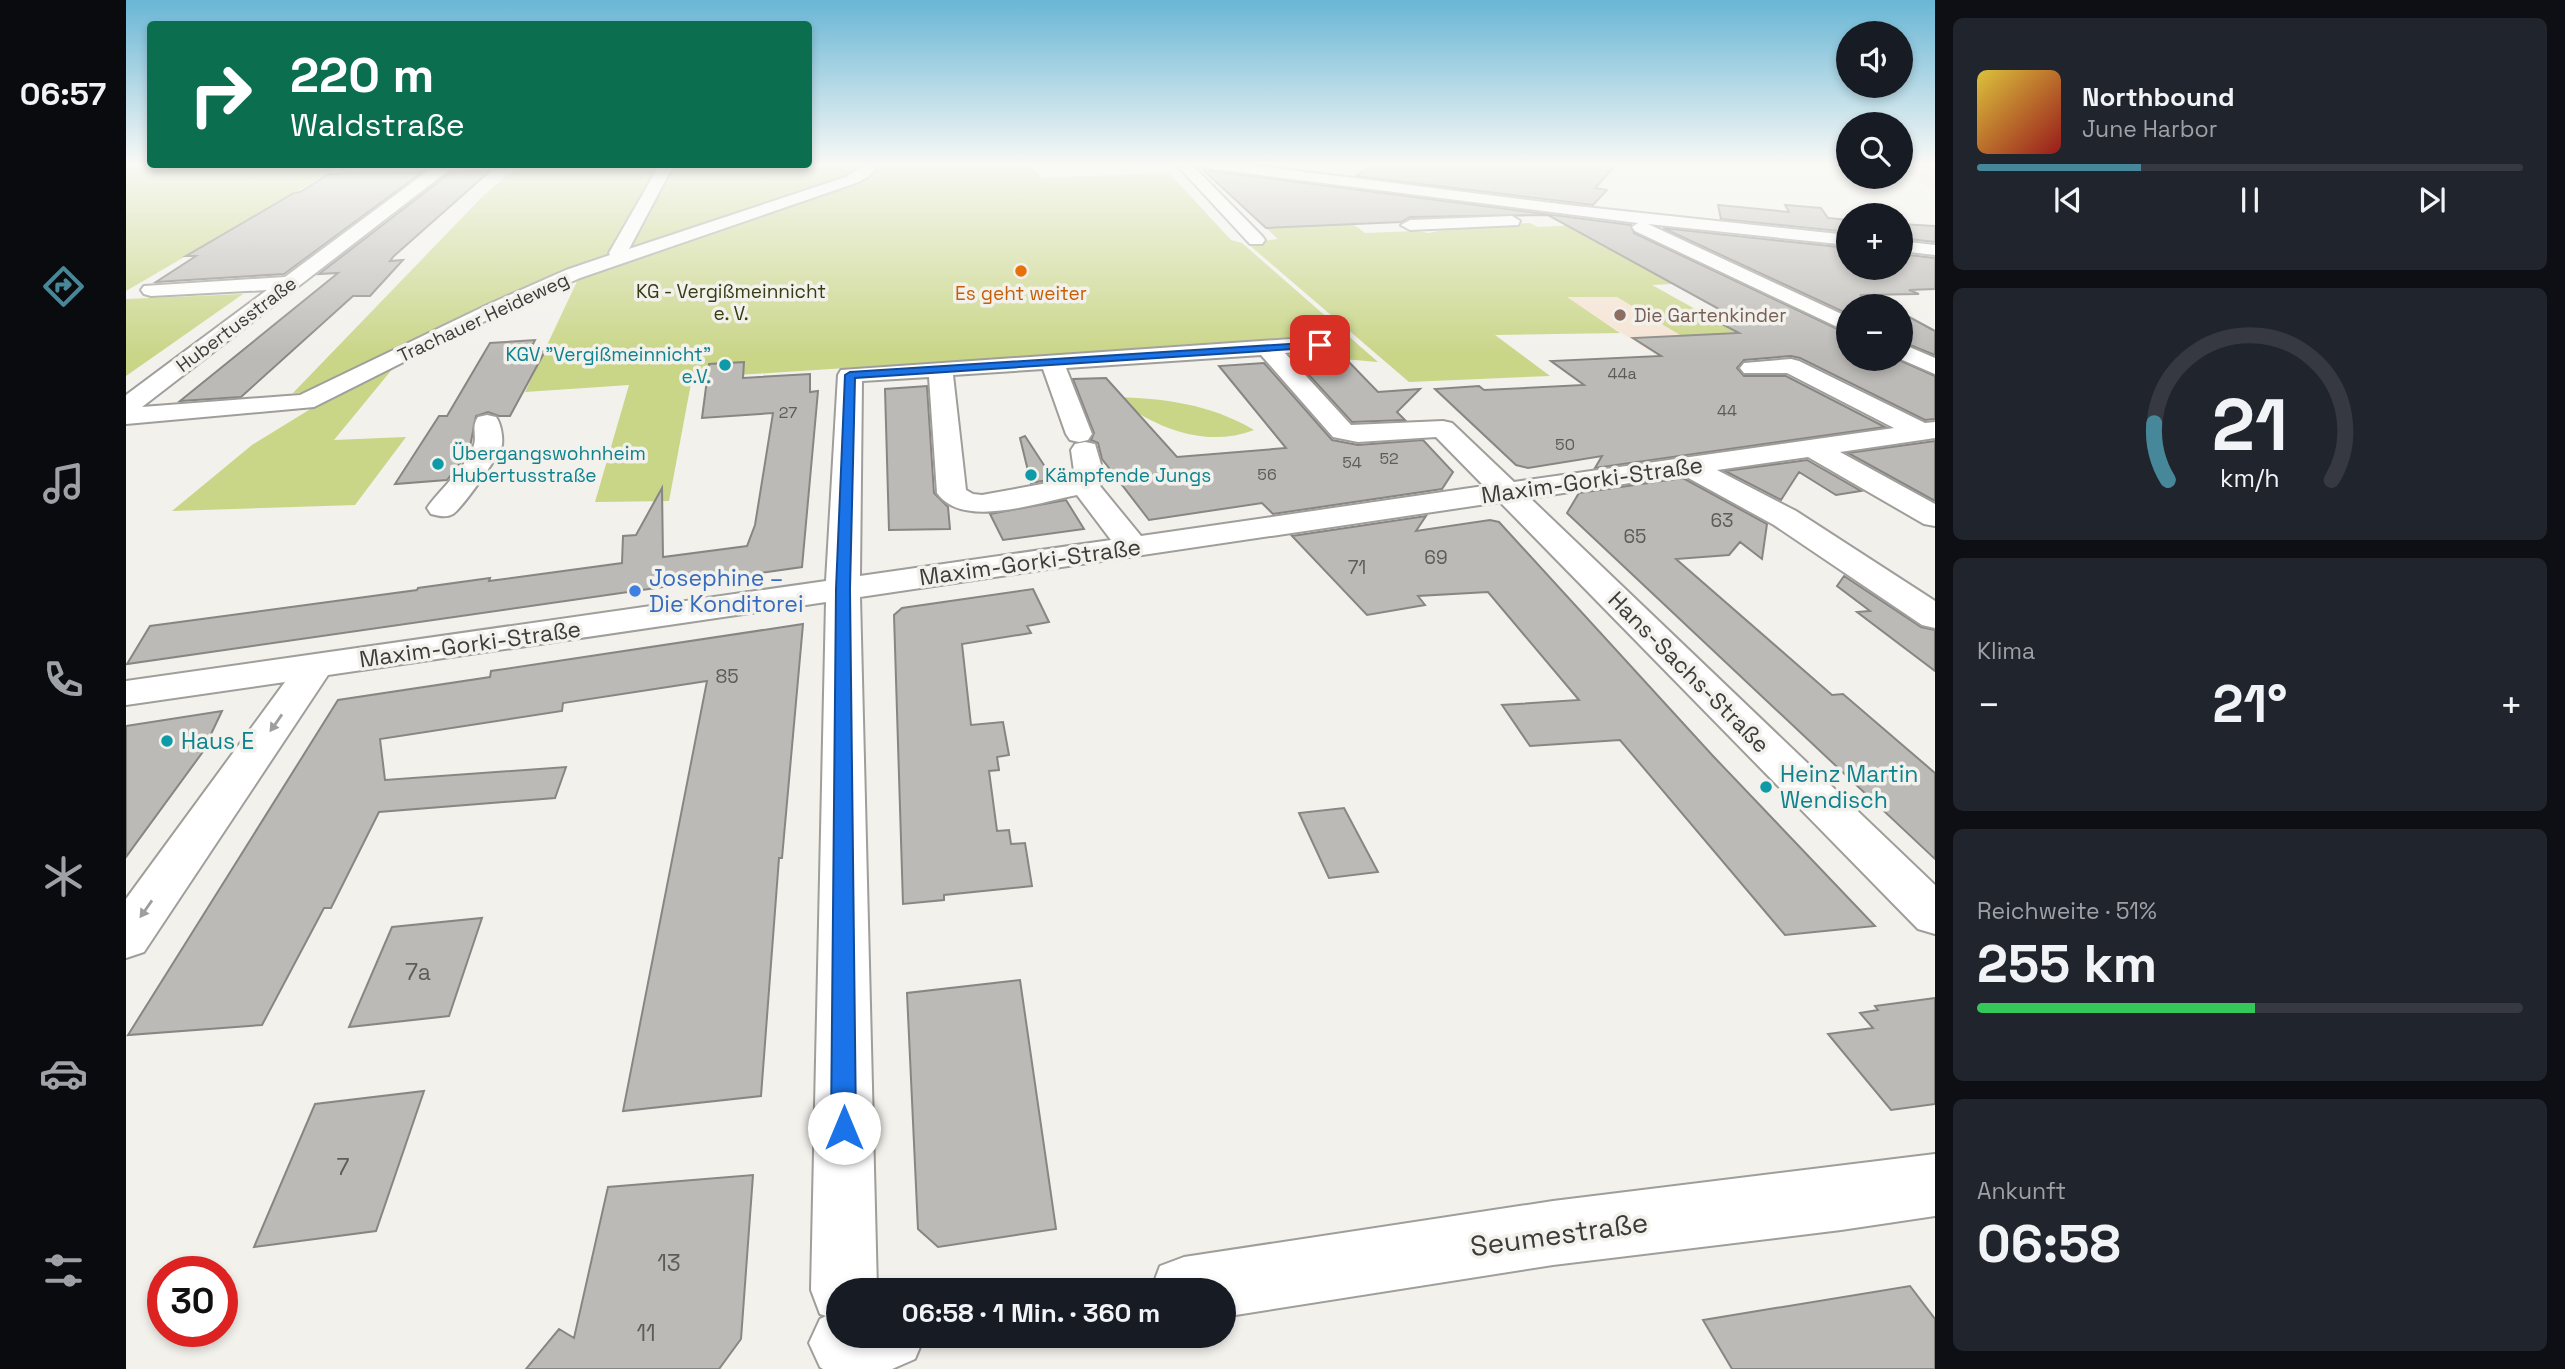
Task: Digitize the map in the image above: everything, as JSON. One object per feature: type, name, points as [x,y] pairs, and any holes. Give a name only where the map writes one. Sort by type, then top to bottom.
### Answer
[{"type":"street","name":"Hubertusstraße","points":[[126,407],[363,228]]},
{"type":"street","points":[[623,256],[618,253],[632,228]]},
{"type":"street","name":"Trachauer Heideweg","points":[[126,416],[305,402],[534,290],[707,228]]},
{"type":"street","points":[[1244,228],[1256,240]]},
{"type":"street","points":[[1643,228],[1836,319]]},
{"type":"street","points":[[1736,228],[1836,239]]},
{"type":"street","points":[[1913,247],[1935,250]]},
{"type":"street","points":[[151,290],[290,283]]},
{"type":"street","points":[[849,1278],[843,589],[850,375],[1320,345]]},
{"type":"street","name":"Hans-Sachs-Straße","points":[[1267,347],[1342,431],[1358,434],[1443,429],[1935,915]]},
{"type":"street","points":[[1913,356],[1935,366]]},
{"type":"street","points":[[940,369],[951,493],[958,499],[982,504],[1084,485],[1091,478],[1082,442],[1052,362]]},
{"type":"street","points":[[1752,368],[1791,366],[1928,431]]},
{"type":"street","points":[[442,508],[465,482],[488,445],[487,423]]},
{"type":"street","name":"Maxim-Gorki-Straße","points":[[126,694],[1928,431]]},
{"type":"street","points":[[1813,448],[1935,517]]},
{"type":"street","points":[[1687,466],[1785,518],[1935,617]]},
{"type":"street","points":[[1084,485],[1132,546]]},
{"type":"street","points":[[126,938],[315,667]]},
{"type":"street","name":"Seumestraße","points":[[1236,1282],[1553,1234],[1935,1185]]},
{"type":"shaded area","name":"Die Gartenkinder","points":[[1565,297],[1617,297],[1713,355],[1677,368]]},
{"type":"green space","points":[[126,228],[234,228],[126,291]]},
{"type":"green space","points":[[452,228],[701,228],[645,247],[321,392],[293,393]]},
{"type":"green space","name":"KG - Vergißmeinnicht e. V.","points":[[717,228],[1220,228],[1231,240],[1242,243],[1378,362],[1343,359],[1321,337],[692,378],[669,501],[595,502],[629,385],[525,392],[580,275]]},
{"type":"green space","points":[[1266,228],[1358,228],[1365,233],[1429,233],[1452,228],[1626,228],[1704,267],[1691,283],[1652,285],[1778,355],[1713,355],[1617,297],[1567,297],[1620,333],[1495,335],[1550,376],[1409,382],[1247,243],[1278,239]]},
{"type":"green space","points":[[243,294],[126,376],[126,299]]},
{"type":"green space","points":[[387,367],[394,367],[334,440],[406,437],[355,505],[172,511],[252,445],[343,389]]},
{"type":"green space","points":[[1114,397],[1150,399],[1203,408],[1254,430],[1217,437],[1180,432],[1129,408]]},
{"type":"building","points":[[234,228],[347,228],[284,274],[156,282],[196,256],[186,256]]},
{"type":"building","points":[[379,228],[426,228],[394,256],[390,261],[403,260],[370,296],[353,296],[241,397],[180,401],[338,273],[319,274]]},
{"type":"building","points":[[1571,228],[1632,228],[1634,233],[1836,328],[1836,371],[1913,371],[1913,366],[1935,376],[1935,419],[1925,420],[1800,358],[1791,356],[1744,360],[1737,368],[1744,376],[1786,376],[1885,427],[1595,468],[1602,456],[1528,468],[1516,465],[1435,389],[1479,386],[1484,390],[1584,385],[1551,361],[1661,356],[1633,338],[1739,333],[1705,315],[1728,314]]},
{"type":"building","points":[[1663,228],[1836,247],[1836,280],[1913,280],[1913,255],[1935,258],[1935,289],[1909,290],[1919,294],[1836,294],[1836,308]]},
{"type":"building","points":[[1808,228],[1836,228],[1836,231]]},
{"type":"building","points":[[1913,228],[1935,228],[1935,242],[1913,239]]},
{"type":"building","points":[[1913,319],[1935,331],[1935,355],[1913,346]]},
{"type":"building","points":[[535,340],[529,352],[545,351],[510,416],[488,412],[476,416],[469,452],[447,480],[395,484],[439,416],[447,416],[490,343]]},
{"type":"building","points":[[1346,359],[1378,392],[1420,389],[1397,412],[1405,420],[1352,422],[1296,361]]},
{"type":"building","points":[[744,362],[743,378],[810,374],[810,392],[818,391],[802,567],[127,664],[150,626],[490,578],[489,581],[622,563],[623,536],[636,535],[662,488],[663,557],[747,546],[755,525],[773,413],[702,418],[709,364]]},
{"type":"building","points":[[1264,363],[1332,440],[1358,445],[1423,440],[1453,472],[1442,489],[1273,514],[1262,503],[1149,520],[1102,459],[1098,443],[1091,440],[1094,433],[1073,379],[1106,378],[1177,457],[1286,448],[1219,366]]},
{"type":"building","points":[[927,386],[934,493],[948,507],[950,529],[889,530],[885,389]]},
{"type":"building","points":[[1025,436],[1053,479],[1031,483],[1020,438]]},
{"type":"building","points":[[1935,441],[1935,501],[1848,453]]},
{"type":"building","points":[[1807,460],[1861,491],[1836,495],[1799,472],[1781,500],[1725,471]]},
{"type":"building","points":[[1683,478],[1767,524],[1762,559],[1740,542],[1729,555],[1676,559],[1832,695],[1843,694],[1935,773],[1935,859],[1567,513],[1579,493]]},
{"type":"building","points":[[1066,500],[1084,529],[1003,540],[990,514]]},
{"type":"building","points":[[1426,516],[1416,531],[1490,520],[1499,522],[1713,756],[1875,926],[1785,935],[1620,740],[1530,746],[1502,705],[1579,700],[1488,592],[1418,596],[1425,605],[1367,615],[1292,536]]},
{"type":"building","points":[[1844,576],[1921,627],[1935,630],[1935,671],[1857,612],[1870,611],[1837,586]]},
{"type":"building","points":[[1033,589],[1049,622],[1027,626],[1031,633],[962,644],[971,725],[1003,722],[1009,755],[997,757],[999,770],[989,771],[997,831],[1009,830],[1011,844],[1025,843],[1032,886],[944,895],[944,900],[903,904],[894,615],[902,608]]},
{"type":"building","points":[[803,624],[782,858],[779,858],[761,1096],[623,1111],[707,681],[563,703],[562,711],[380,739],[385,780],[566,767],[555,798],[379,812],[331,908],[324,908],[262,1025],[128,1035],[338,700],[490,677],[491,671]]},
{"type":"building","points":[[222,711],[202,753],[126,857],[126,726]]},
{"type":"building","points":[[1344,808],[1378,872],[1329,878],[1299,813]]},
{"type":"building","points":[[482,918],[449,1016],[349,1027],[392,927]]},
{"type":"building","points":[[1020,980],[1056,1229],[938,1247],[918,1229],[907,993]]},
{"type":"building","points":[[1935,998],[1935,1104],[1891,1110],[1828,1034],[1873,1028],[1860,1013],[1878,1010],[1875,1006]]},
{"type":"building","points":[[424,1091],[376,1231],[254,1247],[315,1104]]},
{"type":"building","points":[[753,1175],[741,1339],[719,1369],[526,1369],[559,1329],[574,1338],[608,1187]]},
{"type":"building","points":[[1910,1286],[1935,1319],[1935,1369],[1732,1369],[1703,1320]]},
{"type":"place","name":"Es geht weiter","points":[[1021,271]]},
{"type":"place","name":"Die Gartenkinder","points":[[1620,315]]},
{"type":"place","name":"KGV \"Vergißmeinnicht\" e.V.","points":[[725,365]]},
{"type":"place","name":"Übergangswohnheim Hubertusstraße","points":[[438,464]]},
{"type":"place","name":"Kämpfende Jungs","points":[[1031,475]]},
{"type":"place","name":"Josephine – Die Konditorei","points":[[635,591]]},
{"type":"place","name":"Haus E","points":[[167,741]]},
{"type":"place","name":"Heinz Martin Wendisch","points":[[1766,787]]},
{"type":"route","points":[[844,1128],[843,589],[848,507],[850,375],[1320,345]]}]
